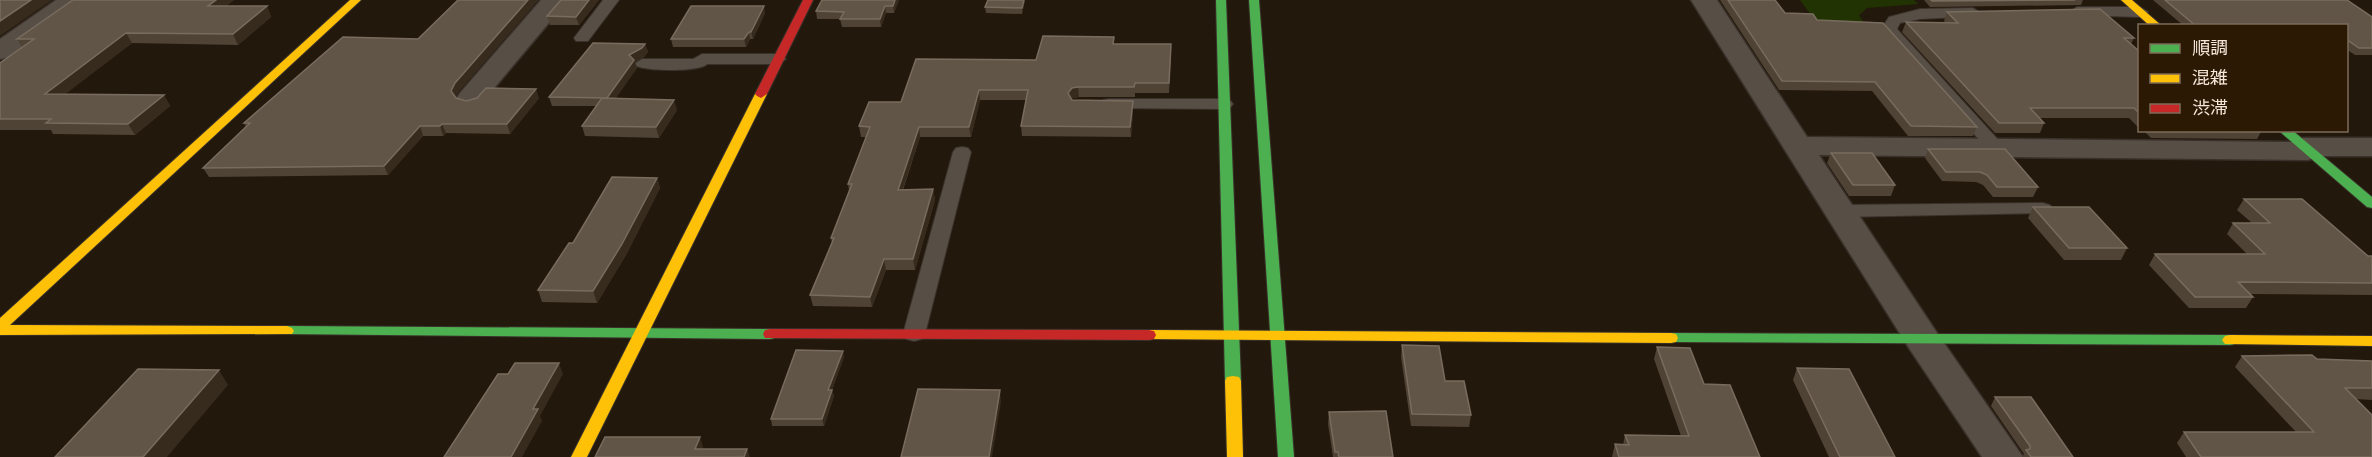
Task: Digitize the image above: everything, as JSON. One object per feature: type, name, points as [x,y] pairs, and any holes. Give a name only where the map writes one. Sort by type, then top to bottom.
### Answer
[{"type":"street","points":[[0,51],[73,0]]},
{"type":"street","points":[[0,328],[356,0]]},
{"type":"street","points":[[470,99],[555,0]]},
{"type":"street","points":[[579,457],[808,0]]},
{"type":"street","points":[[1221,0],[1235,457]]},
{"type":"street","points":[[1254,0],[1286,457]]},
{"type":"street","points":[[1704,0],[1922,339],[2003,457]]},
{"type":"street","points":[[2126,0],[2155,24]]},
{"type":"street","points":[[1798,146],[1996,148],[2298,143],[2372,147]]},
{"type":"street","points":[[2298,143],[2372,204]]},
{"type":"street","points":[[0,328],[2372,341]]},
{"type":"lane","points":[[582,38],[611,0]]},
{"type":"lane","points":[[2059,12],[2140,12]]},
{"type":"lane","points":[[1989,13],[1920,14],[1894,20],[1889,29],[1996,148]]},
{"type":"lane","points":[[642,64],[698,64],[702,59],[778,59]]},
{"type":"lane","points":[[1090,104],[1224,104]]},
{"type":"lane","points":[[914,334],[962,152]]},
{"type":"lane","points":[[1840,211],[2043,209]]},
{"type":"green space","points":[[1800,0],[1914,0],[1918,4],[1867,8],[1859,15],[1866,26],[1819,26]]},
{"type":"building","points":[[0,0],[31,0],[0,21]]},
{"type":"building","points":[[73,0],[216,0],[208,6],[267,6],[233,34],[126,33],[45,94],[164,95],[128,124],[46,123],[51,119],[0,119],[0,63],[34,39],[17,39]]},
{"type":"building","points":[[458,0],[528,0],[455,83],[451,91],[456,98],[466,101],[477,98],[486,88],[536,89],[507,124],[420,126],[384,166],[203,168],[250,123],[244,123],[343,37],[418,39]]},
{"type":"building","points":[[561,0],[589,0],[576,17],[547,16]]},
{"type":"building","points":[[822,0],[895,0],[893,6],[885,6],[880,19],[840,19],[844,12],[816,11]]},
{"type":"building","points":[[988,0],[1024,0],[1022,8],[985,7]]},
{"type":"building","points":[[1728,0],[1775,0],[1785,13],[1813,14],[1817,20],[1883,23],[1977,127],[1911,126],[1875,82],[1782,81]]},
{"type":"building","points":[[1931,0],[2075,0],[1932,1]]},
{"type":"building","points":[[2165,0],[2347,0],[2372,17],[2372,48],[2359,48],[2348,40],[2348,24],[2194,24]]},
{"type":"building","points":[[691,6],[764,6],[751,32],[744,39],[671,39]]},
{"type":"building","points":[[2100,9],[2134,38],[2124,38],[2138,50],[2138,112],[2134,108],[2030,108],[2044,123],[1999,123],[1906,22],[1958,23],[1947,12]]},
{"type":"building","points":[[1043,36],[1114,37],[1113,44],[1171,44],[1169,83],[1135,83],[1134,87],[1078,87],[1072,88],[1068,93],[1072,100],[1133,101],[1130,127],[1021,126],[1028,90],[979,90],[969,127],[919,127],[898,190],[933,189],[913,259],[884,259],[870,297],[810,295],[834,238],[831,238],[852,184],[848,184],[870,127],[859,126],[869,102],[901,102],[916,59],[1036,60]]},
{"type":"building","points":[[593,43],[645,44],[629,55],[634,60],[607,98],[549,97]]},
{"type":"building","points":[[602,98],[674,100],[656,127],[582,126]]},
{"type":"building","points":[[1928,149],[2005,149],[2038,187],[1997,187],[1987,175],[1980,172],[1946,172]]},
{"type":"building","points":[[1831,153],[1872,153],[1895,185],[1853,185]]},
{"type":"building","points":[[612,177],[657,178],[622,244],[593,291],[538,290],[569,243],[573,243]]},
{"type":"building","points":[[2244,199],[2302,199],[2368,256],[2372,256],[2372,283],[2238,282],[2253,297],[2195,297],[2155,254],[2265,254],[2233,223],[2270,223]]},
{"type":"building","points":[[2033,207],[2089,207],[2127,248],[2069,248]]},
{"type":"building","points":[[1402,345],[1439,346],[1445,381],[1464,381],[1471,415],[1412,414]]},
{"type":"building","points":[[1657,347],[1690,348],[1704,384],[1730,385],[1760,457],[1619,457],[1615,444],[1629,445],[1625,435],[1689,436]]},
{"type":"building","points":[[796,350],[843,351],[828,390],[832,390],[822,419],[771,419]]},
{"type":"building","points":[[2312,355],[2317,359],[2372,361],[2372,388],[2345,388],[2372,415],[2372,457],[2201,457],[2184,432],[2314,432],[2242,356]]},
{"type":"building","points":[[515,363],[559,363],[533,409],[538,409],[511,457],[444,457],[498,374],[508,374]]},
{"type":"building","points":[[1797,368],[1849,369],[1895,457],[1840,457]]},
{"type":"building","points":[[138,369],[219,370],[143,457],[55,457]]},
{"type":"building","points":[[918,389],[1000,390],[989,457],[901,457]]},
{"type":"building","points":[[1995,397],[2031,397],[2073,457],[2031,457],[2026,450],[2030,449],[2030,446]]},
{"type":"building","points":[[1386,411],[1393,457],[1339,457],[1338,452],[1335,452],[1329,412]]},
{"type":"building","points":[[605,437],[700,437],[695,449],[747,449],[744,457],[595,457]]},
{"type":"traffic: fast","points":[[1221,0],[1233,381]]},
{"type":"traffic: fast","points":[[1254,0],[1286,457]]},
{"type":"traffic: fast","points":[[2286,132],[2372,204]]},
{"type":"traffic: fast","points":[[287,331],[770,334]]},
{"type":"traffic: fast","points":[[1671,338],[2230,340]]},
{"type":"traffic: slow","points":[[0,326],[356,0]]},
{"type":"traffic: slow","points":[[2126,0],[2155,24]]},
{"type":"traffic: slow","points":[[579,457],[761,94]]},
{"type":"traffic: slow","points":[[0,330],[287,331]]},
{"type":"traffic: slow","points":[[1149,335],[1671,338]]},
{"type":"traffic: slow","points":[[2230,340],[2372,341]]},
{"type":"traffic: slow","points":[[1233,381],[1235,457]]},
{"type":"traffic: jam","points":[[761,94],[808,0]]},
{"type":"traffic: jam","points":[[770,334],[1149,335]]}]
